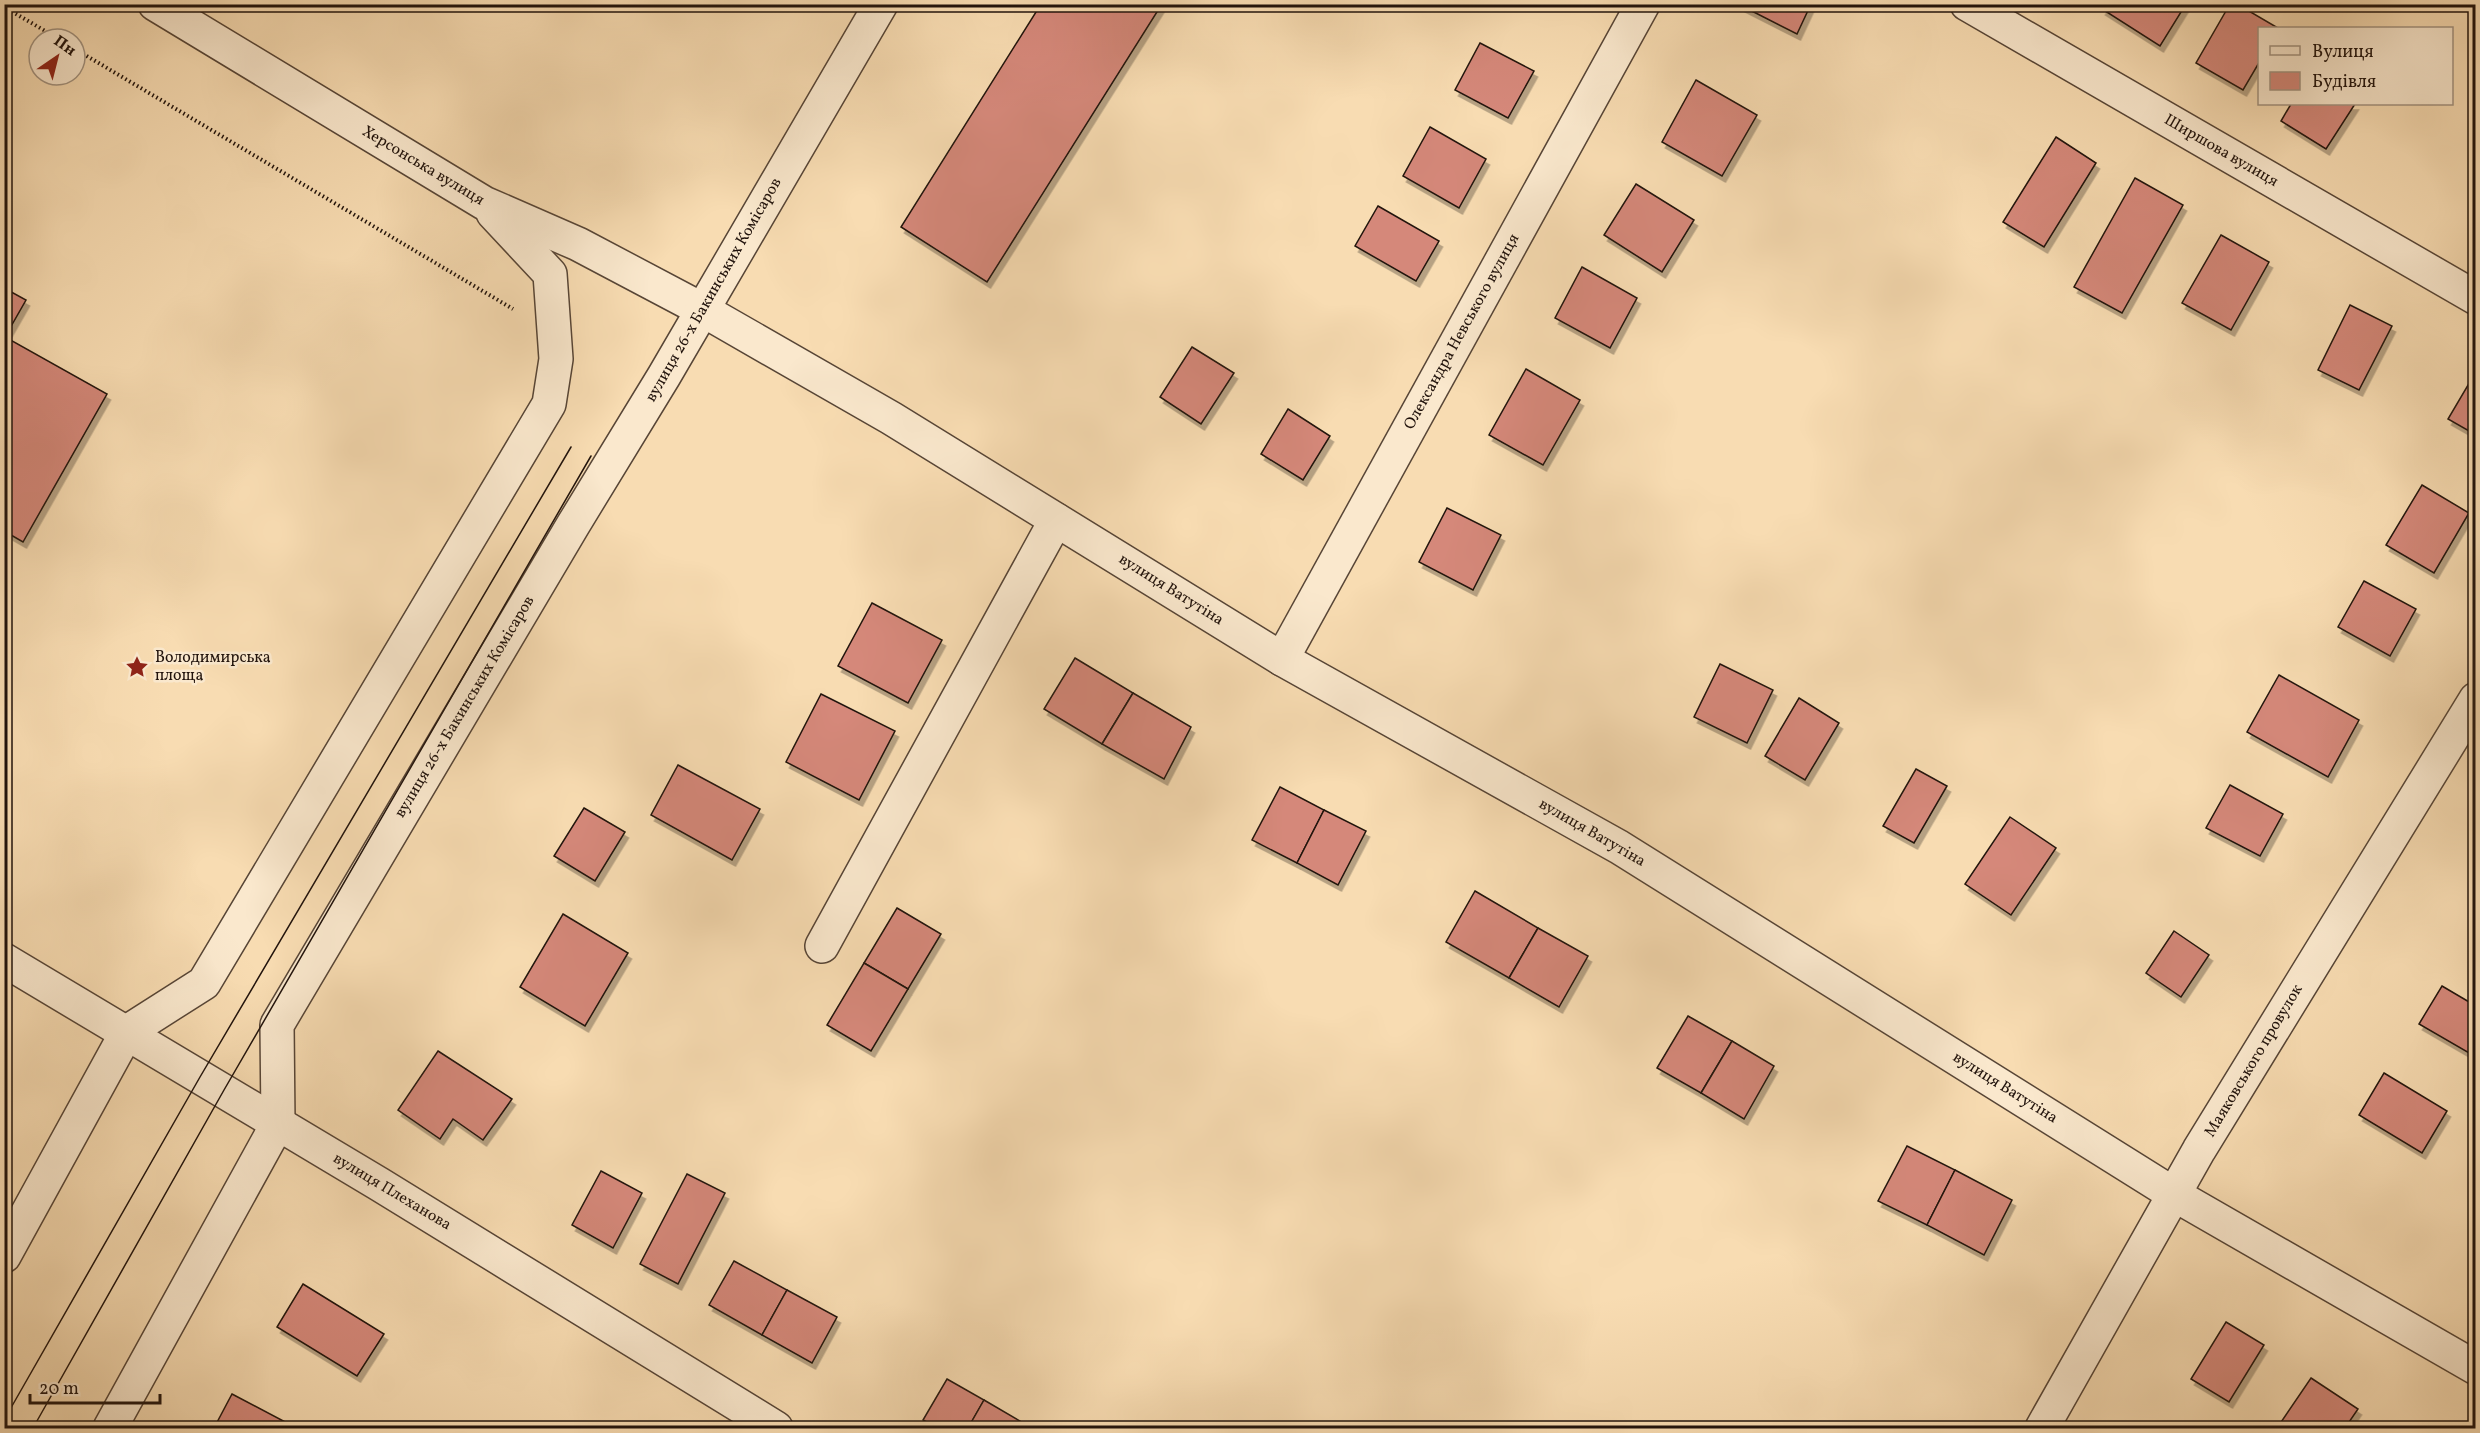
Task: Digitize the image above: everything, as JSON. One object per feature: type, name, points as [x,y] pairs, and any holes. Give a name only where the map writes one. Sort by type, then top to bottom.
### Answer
[{"type":"street","name":"Херсонська вулиця","points":[[154,4],[484,203],[578,244],[701,309]]},
{"type":"street","name":"вулиця 26-х Бакинських Комісаров","points":[[279,1123],[277,1025],[573,525],[664,376],[881,4]]},
{"type":"street","name":"Олександра Невського вулиця","points":[[1282,659],[1643,4]]},
{"type":"street","name":"Ширшова вулиця","points":[[1967,4],[2475,298]]},
{"type":"street","points":[[4,1256],[127,1032],[204,983],[549,404],[556,358],[550,274],[484,203]]},
{"type":"street","name":"вулиця Ватутіна","points":[[701,309],[891,418],[1282,659],[1619,847],[2175,1195],[2475,1368]]},
{"type":"street","points":[[822,946],[1056,520]]},
{"type":"street","name":"Маяковського провулок","points":[[2042,1428],[2199,1150],[2475,699]]},
{"type":"street","name":"вулиця Плеханова","points":[[4,960],[279,1123],[776,1428]]},
{"type":"street","points":[[110,1428],[279,1123]]},
{"type":"path","points":[[4,7],[38,27]]},
{"type":"path","points":[[87,56],[554,333]]},
{"type":"building","points":[[1041,4],[1162,4],[987,282],[901,227]]},
{"type":"building","points":[[1738,4],[1811,4],[1797,34]]},
{"type":"building","points":[[2105,4],[2186,4],[2160,46],[2102,9]]},
{"type":"building","points":[[2230,4],[2237,4],[2276,27],[2258,27],[2258,64],[2243,90],[2196,63]]},
{"type":"building","points":[[1480,43],[1534,71],[1508,118],[1455,90]]},
{"type":"building","points":[[1696,80],[1757,115],[1722,176],[1662,142]]},
{"type":"building","points":[[2290,105],[2354,105],[2326,149],[2281,121]]},
{"type":"building","points":[[1430,127],[1486,159],[1459,208],[1403,176]]},
{"type":"building","points":[[2056,137],[2096,163],[2044,247],[2003,222]]},
{"type":"building","points":[[2135,178],[2183,205],[2122,313],[2074,287]]},
{"type":"building","points":[[1636,184],[1694,220],[1662,272],[1604,235]]},
{"type":"building","points":[[1378,206],[1439,241],[1416,281],[1355,246]]},
{"type":"building","points":[[2221,235],[2269,262],[2231,330],[2182,303]]},
{"type":"building","points":[[1582,267],[1637,298],[1610,348],[1555,318]]},
{"type":"building","points":[[4,288],[26,300],[5,337],[107,394],[23,542],[4,531]]},
{"type":"building","points":[[2350,305],[2392,326],[2359,390],[2318,370]]},
{"type":"building","points":[[1192,347],[1234,373],[1201,424],[1160,397]]},
{"type":"building","points":[[1526,369],[1580,400],[1543,465],[1489,435]]},
{"type":"building","points":[[2471,380],[2476,383],[2476,435],[2448,419]]},
{"type":"building","points":[[1288,409],[1330,436],[1303,480],[1261,454]]},
{"type":"building","points":[[2422,485],[2469,513],[2434,573],[2386,545]]},
{"type":"building","points":[[1447,508],[1501,535],[1473,590],[1419,562]]},
{"type":"building","points":[[2364,581],[2416,609],[2390,656],[2338,627]]},
{"type":"building","points":[[872,603],[942,640],[908,703],[838,666]]},
{"type":"building","points":[[1075,658],[1133,693],[1102,744],[1044,709]]},
{"type":"building","points":[[1720,664],[1773,690],[1747,743],[1694,717]]},
{"type":"building","points":[[2279,675],[2359,720],[2328,777],[2247,732]]},
{"type":"building","points":[[1133,693],[1191,727],[1164,779],[1102,744]]},
{"type":"building","points":[[821,694],[895,731],[859,800],[786,762]]},
{"type":"building","points":[[1799,698],[1839,723],[1805,780],[1765,756]]},
{"type":"building","points":[[678,765],[760,809],[732,860],[651,815]]},
{"type":"building","points":[[1916,769],[1947,786],[1914,843],[1883,826]]},
{"type":"building","points":[[2230,785],[2283,814],[2260,856],[2206,828]]},
{"type":"building","points":[[1280,787],[1324,810],[1297,863],[1252,840]]},
{"type":"building","points":[[584,808],[625,832],[595,881],[554,856]]},
{"type":"building","points":[[1324,810],[1366,831],[1338,885],[1297,863]]},
{"type":"building","points":[[2010,817],[2056,848],[2011,915],[1965,884]]},
{"type":"building","points":[[1475,891],[1538,928],[1509,978],[1446,942]]},
{"type":"building","points":[[897,908],[941,934],[908,989],[864,963]]},
{"type":"building","points":[[563,914],[628,953],[585,1026],[520,987]]},
{"type":"building","points":[[1538,928],[1588,956],[1559,1007],[1509,978]]},
{"type":"building","points":[[2174,931],[2209,955],[2181,997],[2146,973]]},
{"type":"building","points":[[864,963],[908,989],[871,1051],[827,1025]]},
{"type":"building","points":[[2442,986],[2476,1006],[2476,1057],[2419,1024]]},
{"type":"building","points":[[1688,1016],[1732,1041],[1701,1093],[1657,1068]]},
{"type":"building","points":[[1732,1041],[1774,1066],[1744,1119],[1701,1093]]},
{"type":"building","points":[[438,1051],[512,1099],[483,1140],[453,1119],[440,1139],[398,1110]]},
{"type":"building","points":[[2384,1073],[2447,1111],[2422,1153],[2359,1115]]},
{"type":"building","points":[[1907,1146],[1955,1170],[1927,1225],[1878,1201]]},
{"type":"building","points":[[1955,1170],[2012,1200],[1984,1255],[1927,1225]]},
{"type":"building","points":[[601,1171],[642,1193],[613,1248],[572,1225]]},
{"type":"building","points":[[687,1174],[725,1193],[678,1284],[640,1264]]},
{"type":"building","points":[[734,1261],[787,1290],[762,1335],[709,1305]]},
{"type":"building","points":[[303,1284],[384,1334],[357,1376],[277,1327]]},
{"type":"building","points":[[787,1290],[837,1317],[812,1363],[762,1335]]},
{"type":"building","points":[[2226,1322],[2264,1345],[2229,1402],[2191,1379]]},
{"type":"building","points":[[2311,1378],[2358,1409],[2345,1428],[2277,1428]]},
{"type":"building","points":[[947,1379],[984,1400],[968,1428],[938,1428],[923,1420]]},
{"type":"building","points":[[232,1394],[291,1425],[289,1428],[214,1428]]},
{"type":"building","points":[[984,1400],[1030,1427],[968,1428]]},
{"type":"building","points":[[544,1422],[555,1428],[540,1428]]},
{"type":"tram line","points":[[4,1420],[200,1077],[571,447]]},
{"type":"tram line","points":[[33,1428],[224,1090],[591,456]]},
{"type":"place","name":"Володимирська площа","points":[[137,667]]}]
